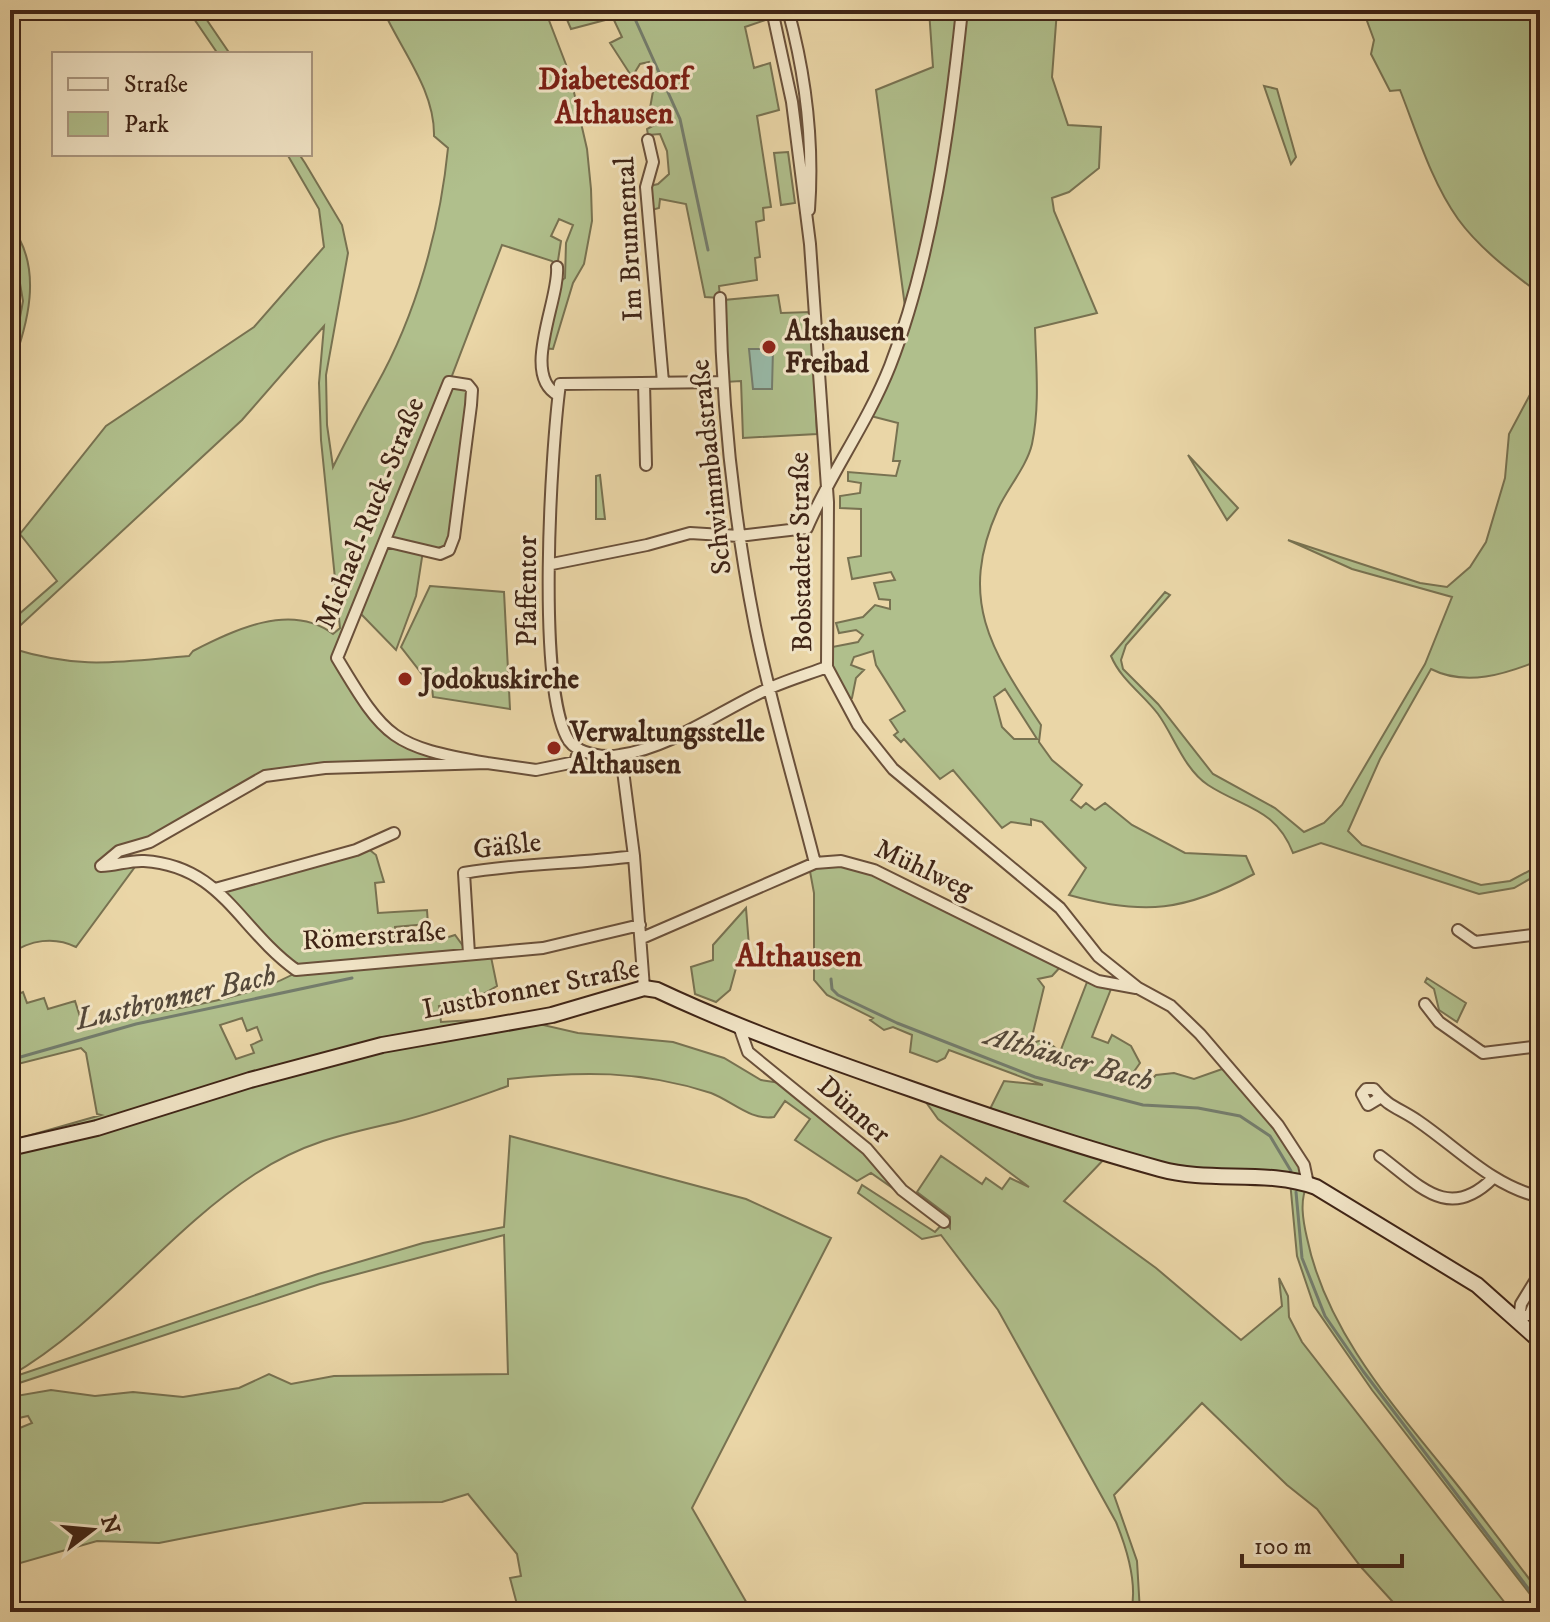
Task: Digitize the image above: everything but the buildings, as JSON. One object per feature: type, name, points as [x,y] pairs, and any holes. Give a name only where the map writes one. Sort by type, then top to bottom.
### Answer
[{"type":"street","name":"Bobstadter Straße","points":[[772,10],[792,102],[808,229],[826,482],[827,667],[858,725],[893,769],[1060,908],[1098,956],[1138,988],[1171,1006],[1265,1107],[1304,1165],[1308,1184]]},
{"type":"street","points":[[788,10],[804,80],[810,125],[808,229]]},
{"type":"street","points":[[552,564],[690,533],[739,536],[807,528],[826,482],[855,442],[890,367],[918,277],[938,177],[962,10]]},
{"type":"street","name":"Im Brunnental","points":[[648,140],[653,162],[646,187],[663,382]]},
{"type":"street","points":[[557,267],[558,283],[541,348],[543,373],[551,391],[644,383],[721,382]]},
{"type":"street","name":"Schwimmbadstraße","points":[[720,298],[721,382],[739,536],[770,688],[815,863]]},
{"type":"street","name":"Michael-Ruck-Straße","points":[[385,541],[440,554],[449,550],[454,537],[472,390],[468,385],[449,382],[337,658],[368,710],[397,739],[429,752],[536,770],[575,762],[579,749]]},
{"type":"street","points":[[644,383],[646,465]]},
{"type":"street","name":"Pfaffentor","points":[[559,389],[551,459],[551,670],[569,740],[579,749]]},
{"type":"street","points":[[579,749],[621,755],[666,740],[770,688],[827,667]]},
{"type":"street","points":[[621,755],[634,856],[644,988]]},
{"type":"street","name":"Michael-Ruck-Straße","points":[[101,866],[119,851],[150,842],[265,776],[325,768],[487,763]]},
{"type":"street","points":[[215,889],[366,847],[394,833]]},
{"type":"street","name":"Gäßle","points":[[469,954],[464,873],[511,865],[591,862],[634,856]]},
{"type":"street","name":"Römerstraße","points":[[101,866],[140,860],[173,865],[201,875],[262,941],[296,970],[543,948],[640,925]]},
{"type":"street","name":"Mühlweg","points":[[642,938],[815,863],[841,861],[864,866],[1098,981],[1138,988]]},
{"type":"street","points":[[1458,930],[1475,942],[1540,934]]},
{"type":"street","name":"Lustbronner Straße","points":[[10,1148],[97,1128],[250,1080],[382,1045],[552,1015],[644,988],[657,990],[740,1029],[956,1106],[1162,1170],[1308,1184]]},
{"type":"street","points":[[1425,1004],[1439,1022],[1483,1053],[1540,1046]]},
{"type":"street","name":"Dünner","points":[[740,1029],[748,1052],[867,1149],[902,1190],[944,1222]]},
{"type":"street","points":[[1378,1099],[1417,1120],[1492,1179],[1514,1191],[1540,1197]]},
{"type":"street","points":[[1380,1156],[1430,1194],[1443,1199],[1477,1193],[1492,1179]]},
{"type":"street","points":[[1308,1184],[1477,1285],[1519,1319],[1540,1341]]},
{"type":"street","points":[[1519,1319],[1521,1304],[1540,1273]]},
{"type":"street","points":[[1519,1319],[1530,1314],[1540,1291]]},
{"type":"green space","points":[[188,10],[200,10],[229,52],[217,52]]},
{"type":"green space","points":[[379,10],[545,10],[570,75],[587,149],[591,189],[592,221],[584,264],[573,283],[553,349],[541,348],[558,283],[565,278],[566,243],[573,225],[559,219],[551,236],[561,241],[557,267],[552,261],[502,245],[450,381],[472,390],[449,550],[385,541],[337,658],[397,739],[429,752],[441,766],[265,776],[186,821],[119,851],[102,865],[140,860],[76,947],[59,941],[42,941],[10,954],[10,648],[79,662],[120,662],[189,656],[226,635],[281,620],[299,620],[333,634],[340,628],[321,440],[319,383],[324,326],[242,420],[10,635],[10,622],[57,581],[20,534],[106,426],[254,327],[324,247],[319,209],[288,156],[300,156],[305,163],[342,225],[348,253],[326,375],[327,425],[333,467],[390,359],[414,301],[439,209],[448,148],[434,136],[425,90],[388,20]]},
{"type":"green space","points":[[575,10],[772,10],[774,17],[745,27],[754,68],[770,63],[779,110],[757,116],[771,207],[763,208],[764,220],[756,222],[760,257],[755,258],[757,280],[719,286],[720,298],[705,297],[686,204],[660,199],[659,208],[648,211],[646,187],[658,184],[669,174],[667,151],[660,134],[648,135],[647,129],[658,123],[650,108],[655,80],[649,62],[640,64],[632,77],[610,43],[622,37],[613,18],[571,29],[565,15]]},
{"type":"green space","points":[[929,10],[1057,10],[1052,77],[1068,125],[1101,127],[1099,168],[1069,192],[1052,198],[1054,211],[1097,313],[1035,328],[1037,401],[1032,444],[1026,461],[998,509],[986,541],[981,570],[981,597],[985,622],[994,647],[1041,725],[1039,742],[1052,760],[1082,785],[1071,800],[1081,808],[1086,803],[1095,810],[1105,803],[1132,825],[1185,853],[1246,856],[1254,874],[1207,896],[1164,906],[1143,907],[1120,906],[1069,895],[1086,868],[1042,822],[1031,819],[1031,825],[1011,822],[1002,828],[953,770],[940,779],[904,739],[901,742],[894,735],[898,732],[890,720],[905,711],[876,665],[873,651],[854,657],[851,665],[864,670],[856,678],[852,698],[846,703],[827,667],[827,648],[858,642],[863,635],[856,630],[839,633],[836,623],[863,617],[875,605],[890,609],[890,600],[879,599],[874,583],[895,580],[891,572],[852,579],[848,558],[861,556],[861,509],[840,508],[840,496],[860,493],[861,483],[848,481],[848,472],[896,476],[900,461],[893,461],[898,423],[867,415],[906,314],[876,90],[933,67]],"holes":[[[1005,689],[1037,739],[1014,739],[1002,727],[994,697]]]},
{"type":"green space","points":[[1363,10],[1540,10],[1540,294],[1486,250],[1466,230],[1448,204],[1425,156],[1400,90],[1390,91],[1371,54],[1374,40]]},
{"type":"green space","points":[[1264,86],[1277,89],[1296,157],[1291,164]]},
{"type":"green space","points":[[788,152],[795,203],[781,205],[774,153]]},
{"type":"green space","points":[[10,225],[21,242],[27,260],[30,298],[10,372],[23,301]]},
{"type":"green space","name":"Altshausen Freibad","points":[[778,295],[781,313],[811,312],[817,434],[743,438],[741,381],[725,382],[724,300]]},
{"type":"green space","points":[[1540,376],[1540,660],[1500,674],[1472,678],[1431,669],[1380,759],[1348,831],[1362,845],[1481,885],[1510,881],[1540,865],[1540,873],[1514,888],[1479,894],[1321,843],[1293,853],[1286,838],[1268,818],[1208,785],[1192,770],[1158,714],[1126,680],[1111,656],[1165,592],[1170,595],[1126,645],[1121,660],[1123,669],[1158,704],[1213,774],[1275,808],[1304,832],[1324,823],[1342,805],[1425,664],[1452,597],[1352,569],[1288,540],[1420,583],[1447,587],[1470,567],[1486,542],[1505,478],[1509,434]]},
{"type":"green space","points":[[1188,455],[1238,508],[1227,520]]},
{"type":"green space","points":[[600,475],[605,519],[596,519],[596,476]]},
{"type":"green space","points":[[387,543],[423,551],[416,596],[396,650],[360,613]]},
{"type":"green space","points":[[430,586],[504,592],[510,709],[433,697],[432,687],[401,647]]},
{"type":"green space","points":[[366,847],[376,855],[384,882],[375,883],[378,913],[427,910],[428,924],[395,927],[395,940],[436,941],[455,935],[469,954],[490,952],[497,986],[473,1000],[439,1006],[441,1022],[552,1015],[543,1025],[578,1033],[673,1042],[724,1058],[761,1080],[787,1084],[867,1149],[902,1190],[894,1189],[871,1173],[857,1181],[795,1140],[810,1119],[785,1101],[774,1117],[766,1117],[749,1113],[711,1093],[635,1076],[586,1074],[508,1079],[508,1086],[481,1096],[323,1141],[272,1163],[192,1223],[75,1330],[10,1376],[10,1141],[101,1115],[97,1114],[86,1053],[81,1048],[10,1066],[10,991],[11,997],[23,992],[27,1003],[44,998],[48,1009],[75,1001],[82,1023],[87,1025],[227,998],[280,981],[300,970],[215,889]],"holes":[[[242,1018],[247,1031],[257,1027],[262,1040],[251,1045],[254,1053],[236,1059],[220,1025]]]},
{"type":"green space","points":[[855,863],[1063,964],[1052,976],[1038,979],[1044,987],[1030,1045],[1043,1041],[1060,1052],[1089,977],[1113,984],[1092,1037],[1108,1043],[1112,1035],[1131,1046],[1140,1063],[1133,1073],[1147,1084],[1156,1075],[1174,1073],[1194,1079],[1228,1067],[1278,1125],[1308,1184],[1303,1203],[1307,1238],[1316,1272],[1345,1335],[1384,1393],[1540,1593],[1540,1607],[1372,1390],[1314,1306],[1297,1256],[1290,1181],[1182,1177],[1109,1154],[1064,1201],[1156,1268],[1241,1340],[1282,1306],[1279,1278],[1288,1296],[1289,1317],[1302,1342],[1512,1612],[1402,1612],[1361,1567],[1317,1509],[1287,1485],[1202,1403],[1114,1495],[1137,1561],[1140,1612],[1131,1612],[1132,1578],[1116,1522],[998,1310],[941,1235],[922,1239],[858,1193],[862,1185],[935,1232],[944,1222],[950,1228],[950,1217],[917,1192],[941,1156],[982,1184],[986,1178],[1002,1189],[1010,1178],[1029,1187],[938,1119],[918,1091],[987,1115],[1004,1081],[1043,1085],[949,1050],[945,1058],[937,1062],[910,1052],[912,1035],[893,1027],[884,1030],[870,1020],[873,1018],[827,995],[814,980],[814,893],[809,866]]},
{"type":"green space","points":[[746,908],[749,946],[741,950],[730,990],[716,1002],[695,994],[691,967],[713,960],[713,945]]},
{"type":"green space","points":[[1427,978],[1466,1003],[1457,1022],[1439,1010],[1434,989],[1425,982]]},
{"type":"green space","points":[[510,1136],[746,1199],[831,1238],[692,1508],[752,1612],[565,1612],[546,1608],[519,1612],[510,1578],[521,1576],[517,1554],[468,1494],[442,1502],[364,1503],[159,1543],[97,1541],[10,1566],[10,1432],[32,1423],[28,1416],[10,1420],[10,1397],[51,1390],[95,1396],[133,1392],[183,1397],[239,1388],[269,1374],[291,1384],[334,1376],[508,1374],[504,1235],[320,1284],[10,1386],[10,1378],[318,1274],[423,1243],[504,1227]]},
{"type":"shaded area","points":[[749,349],[773,349],[772,389],[753,389]]},
{"type":"waterway","name":"Althäuser Bach","points":[[631,10],[680,119],[708,250]]},
{"type":"waterway","name":"Lustbronner Bach","points":[[10,1060],[136,1024],[352,978]]},
{"type":"waterway","name":"Althäuser Bach","points":[[831,979],[832,989],[838,995],[897,1023],[1035,1077],[1143,1105],[1198,1108],[1240,1116],[1270,1136],[1291,1171]]},
{"type":"waterway","name":"Althäuser Bach","points":[[1296,1192],[1302,1258],[1325,1316],[1363,1371],[1540,1604]]},
{"type":"place","name":"Altshausen Freibad","points":[[769,347]]},
{"type":"place","name":"Jodokuskirche","points":[[405,679]]},
{"type":"place","name":"Verwaltungsstelle Althausen","points":[[554,748]]},
{"type":"district","name":"Diabetesdorf Althausen","points":[[614,97]]},
{"type":"district","name":"Althausen","points":[[799,957]]}]
